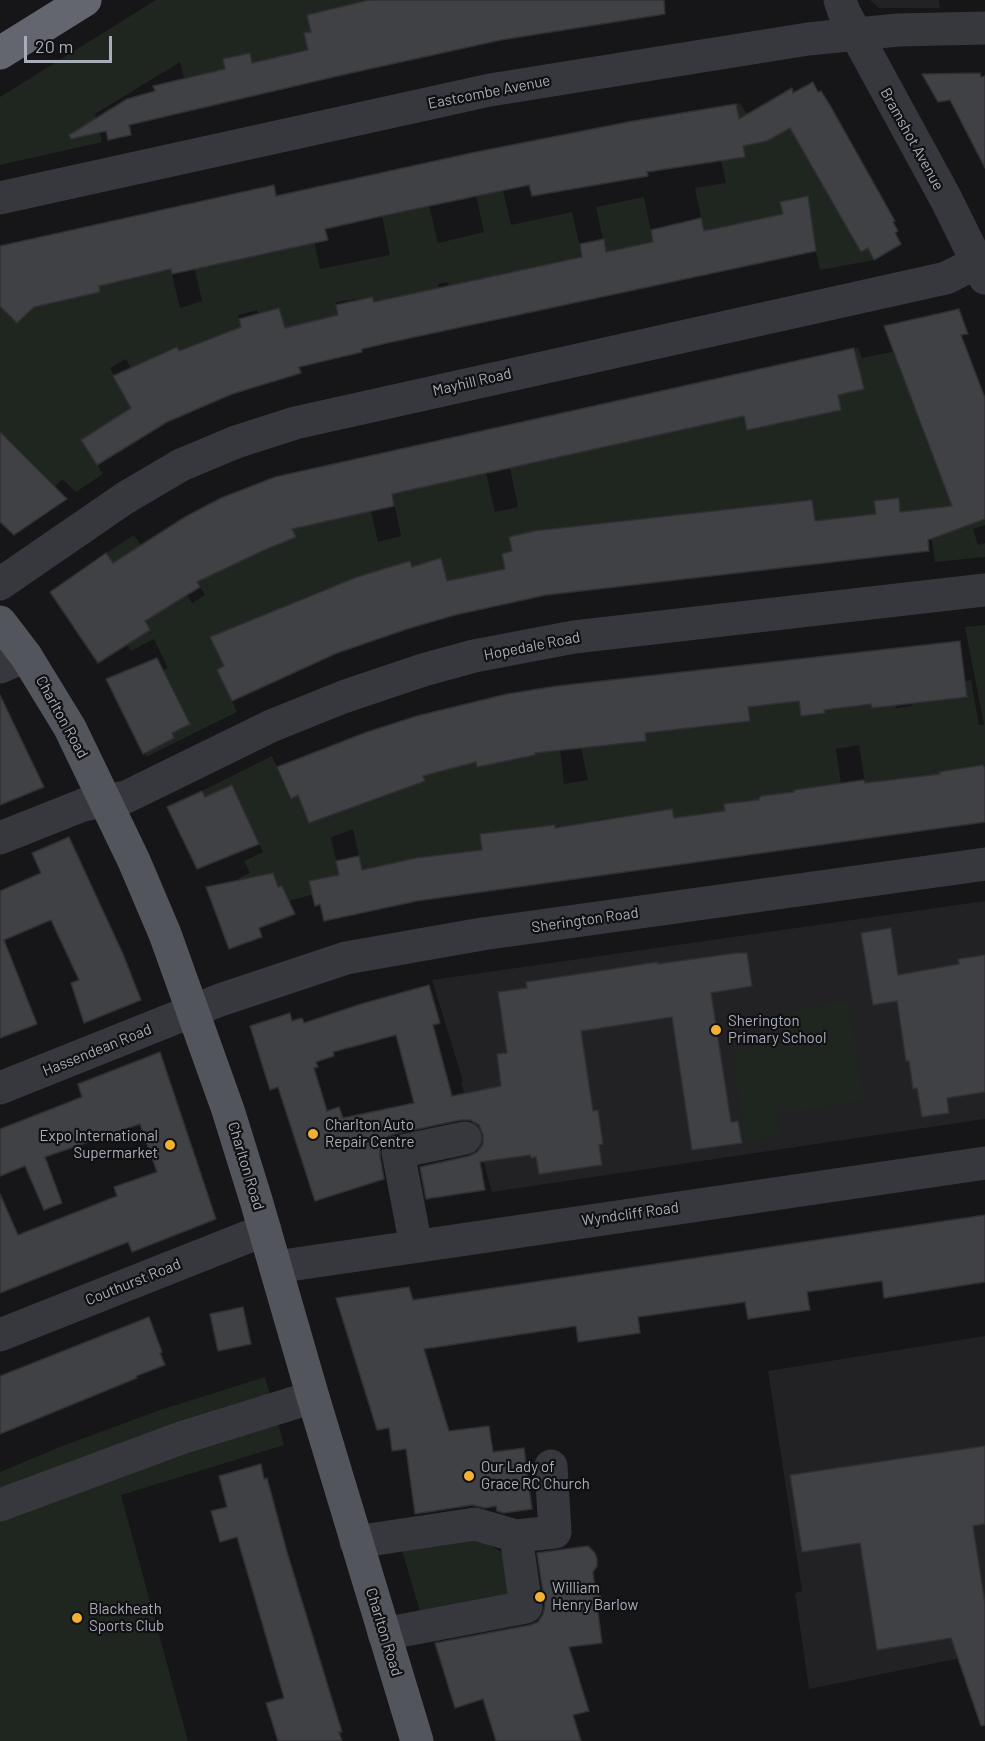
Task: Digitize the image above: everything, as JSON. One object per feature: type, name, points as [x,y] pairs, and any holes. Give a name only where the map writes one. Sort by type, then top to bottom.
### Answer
[{"type":"highway","points":[[0,53],[85,0]]},
{"type":"main road","name":"Charlton Road","points":[[0,622],[13,662],[70,728],[165,934],[194,1011],[228,1110],[265,1230],[417,1741]]},
{"type":"street","name":"Bramshot Avenue","points":[[840,0],[855,34],[981,270]]},
{"type":"street","name":"Eastcombe Avenue","points":[[0,198],[490,90],[688,57],[855,34],[898,30],[985,28]]},
{"type":"street","name":"Mayhill Road","points":[[0,584],[125,498],[181,465],[236,442],[295,423],[981,270]]},
{"type":"street","name":"Hopedale Road","points":[[0,838],[83,805],[126,797],[271,726],[343,697],[423,670],[474,656],[574,637],[985,590]]},
{"type":"street","name":"Sherington Road","points":[[194,1011],[220,1000],[346,958],[482,934],[985,864]]},
{"type":"street","name":"Hassendean Road","points":[[0,1088],[194,1011]]},
{"type":"street","points":[[416,1246],[398,1152],[465,1138]]},
{"type":"street","name":"Wyndcliff Road","points":[[276,1267],[985,1163]]},
{"type":"street","name":"Couthurst Road","points":[[0,1335],[265,1230]]},
{"type":"street","points":[[0,1505],[181,1438],[313,1397]]},
{"type":"street","points":[[356,1542],[475,1524],[516,1536],[555,1532],[551,1466]]},
{"type":"street","points":[[384,1634],[526,1607],[516,1536]]},
{"type":"shaded area","points":[[156,0],[369,0],[308,15],[311,32],[304,34],[308,50],[252,63],[249,53],[223,59],[225,69],[184,78],[180,62],[95,114],[102,142],[0,165],[0,97]]},
{"type":"shaded area","points":[[870,0],[939,0],[940,8],[879,8]]},
{"type":"shaded area","points":[[740,103],[764,142],[790,128],[861,252],[868,248],[874,260],[820,270],[806,209],[780,202],[783,214],[704,231],[695,188],[726,183],[719,150],[744,146],[736,104]]},
{"type":"shaded area","points":[[503,190],[511,225],[572,212],[582,257],[449,286],[447,282],[438,284],[438,288],[374,305],[372,297],[336,302],[339,319],[293,326],[287,334],[281,313],[275,309],[266,311],[261,323],[257,310],[238,315],[248,352],[189,374],[176,347],[148,360],[160,387],[145,395],[126,359],[110,368],[132,409],[82,440],[103,474],[76,492],[62,479],[55,487],[41,474],[9,474],[25,457],[0,434],[0,282],[93,261],[111,283],[142,276],[149,248],[155,273],[171,270],[180,308],[202,301],[188,240],[198,237],[205,267],[237,260],[266,248],[268,254],[280,251],[279,245],[312,231],[320,269],[390,255],[382,216],[429,205],[438,243],[484,232],[476,195]]},
{"type":"shaded area","points":[[644,197],[653,242],[606,252],[596,207]]},
{"type":"shaded area","points":[[855,348],[858,348],[862,358],[906,349],[961,528],[985,519],[985,525],[973,529],[978,545],[985,543],[985,557],[935,562],[927,509],[900,512],[898,498],[875,501],[876,514],[816,529],[812,500],[779,503],[783,533],[769,535],[765,505],[732,509],[735,539],[719,510],[688,514],[691,544],[677,545],[673,515],[642,519],[645,549],[620,521],[509,537],[512,551],[502,554],[505,569],[447,581],[441,558],[412,567],[410,561],[350,579],[359,609],[340,616],[328,588],[298,600],[310,628],[296,634],[283,607],[211,639],[224,666],[217,670],[237,712],[146,757],[145,753],[174,738],[172,733],[190,724],[173,689],[154,699],[145,679],[168,668],[154,639],[131,651],[121,636],[106,553],[134,535],[152,562],[170,568],[192,603],[205,595],[196,580],[208,544],[223,570],[251,556],[236,530],[268,548],[296,537],[283,511],[357,514],[371,511],[378,542],[401,536],[392,494],[486,473],[495,512],[518,507],[510,468],[744,416],[747,429],[814,400],[818,415],[841,410],[838,395],[864,389]]},
{"type":"shaded area","points":[[985,625],[985,769],[983,765],[940,772],[941,786],[867,796],[859,745],[836,749],[841,784],[794,790],[795,802],[724,805],[725,811],[701,814],[674,823],[672,809],[649,812],[651,826],[628,829],[625,816],[596,820],[598,834],[579,824],[540,827],[506,847],[504,831],[481,834],[482,850],[412,859],[362,870],[353,829],[331,837],[339,875],[313,880],[315,894],[284,902],[243,891],[239,878],[250,873],[244,861],[263,852],[250,824],[223,836],[218,824],[245,812],[232,785],[205,797],[202,791],[272,756],[290,798],[298,795],[310,823],[425,781],[415,753],[471,738],[478,767],[508,760],[514,728],[520,758],[535,756],[535,752],[560,748],[564,784],[588,780],[581,748],[598,746],[610,716],[614,745],[646,741],[642,712],[725,719],[726,724],[750,721],[748,707],[799,701],[801,716],[824,712],[823,699],[857,695],[859,706],[871,704],[872,708],[882,707],[894,691],[896,708],[912,706],[910,689],[920,703],[931,701],[929,687],[971,680],[979,725],[984,725],[965,627]]},
{"type":"shaded area","name":"Sherington Primary School","points":[[985,901],[985,1119],[492,1192],[461,1082],[463,1081],[432,980]]},
{"type":"shaded area","points":[[848,1001],[864,1100],[777,1112],[780,1136],[745,1141],[732,1050],[789,1042],[785,1012]]},
{"type":"shaded area","points":[[985,1336],[985,1653],[809,1689],[795,1593],[802,1591],[768,1371]]},
{"type":"shaded area","name":"Blackheath Sports Club","points":[[265,1377],[284,1445],[121,1495],[188,1741],[0,1741],[0,1472],[160,1410]]},
{"type":"shaded area","points":[[473,1536],[504,1553],[512,1604],[423,1621],[400,1544]]},
{"type":"building","points":[[369,0],[664,0],[665,14],[501,40],[342,75],[129,125],[131,135],[108,140],[106,131],[71,139],[69,135],[127,99],[155,91],[153,86],[225,69],[223,59],[250,53],[252,63],[308,50],[304,33],[311,32],[307,15]]},
{"type":"building","points":[[980,73],[981,77],[985,76],[985,168],[950,100],[938,102],[922,74]]},
{"type":"building","points":[[813,82],[831,107],[895,221],[893,222],[898,231],[895,233],[901,244],[874,260],[868,248],[861,252],[790,128],[767,141],[743,146],[745,157],[647,172],[648,176],[532,196],[529,185],[382,216],[325,229],[328,240],[172,274],[171,269],[99,286],[100,292],[34,307],[17,323],[0,306],[0,246],[274,185],[276,196],[471,153],[628,122],[736,104],[739,119],[792,88],[793,93]]},
{"type":"building","points":[[808,196],[816,251],[387,343],[362,349],[362,352],[299,367],[301,373],[232,394],[167,422],[97,465],[81,440],[131,408],[113,376],[177,347],[179,351],[241,327],[239,319],[279,308],[285,328],[338,315],[336,305],[372,297],[374,302],[582,257],[580,244],[604,239],[606,252],[653,242],[651,230],[701,218],[704,231],[783,214],[780,202]]},
{"type":"building","points":[[959,309],[968,334],[961,335],[985,398],[985,519],[928,540],[929,551],[546,595],[455,615],[407,629],[337,653],[232,701],[217,670],[224,666],[210,637],[357,577],[410,561],[412,567],[441,558],[447,581],[505,569],[502,554],[512,551],[509,537],[534,531],[812,500],[815,521],[876,514],[874,501],[899,498],[900,512],[952,506],[884,326]]},
{"type":"building","points":[[854,348],[864,389],[838,395],[841,410],[747,430],[744,416],[392,494],[394,506],[292,529],[296,537],[197,582],[200,587],[145,621],[150,630],[98,663],[50,592],[106,553],[113,563],[185,517],[221,498],[275,477]]},
{"type":"building","points":[[0,432],[67,499],[14,535],[0,522]]},
{"type":"building","points":[[960,641],[967,697],[872,708],[871,704],[824,710],[825,713],[801,716],[799,701],[748,707],[750,721],[645,733],[646,741],[535,753],[535,755],[477,767],[476,762],[449,769],[423,776],[425,781],[309,823],[298,795],[291,799],[277,767],[367,732],[417,716],[507,694],[557,686]]},
{"type":"building","points":[[157,658],[190,724],[172,733],[174,738],[143,754],[106,679]]},
{"type":"building","points":[[0,695],[44,787],[0,805]]},
{"type":"building","points":[[983,765],[985,769],[985,822],[417,901],[324,921],[320,904],[315,906],[309,881],[339,875],[336,861],[359,856],[362,870],[416,858],[482,850],[480,834],[555,825],[555,828],[672,809],[674,818],[725,811],[724,804],[758,800],[761,796],[794,792],[794,790],[864,780],[865,783],[940,774],[939,772]]},
{"type":"building","points":[[232,785],[259,844],[197,869],[167,807],[202,791],[205,797]]},
{"type":"building","points":[[69,837],[123,954],[141,1000],[84,1023],[71,983],[79,980],[51,920],[4,940],[37,1024],[0,1038],[0,891],[41,873],[32,853]]},
{"type":"building","points":[[273,873],[278,887],[282,886],[295,914],[259,928],[262,937],[229,949],[206,887]]},
{"type":"building","points":[[891,928],[898,975],[959,964],[958,959],[985,955],[985,1092],[947,1098],[949,1113],[922,1117],[917,1088],[913,1089],[909,1061],[906,1061],[897,1001],[873,1005],[861,933]]},
{"type":"building","points":[[747,953],[752,986],[711,993],[731,1122],[738,1121],[742,1143],[692,1150],[672,1017],[581,1031],[593,1111],[598,1110],[603,1144],[599,1145],[602,1165],[539,1174],[536,1157],[531,1158],[530,1155],[480,1162],[485,1190],[426,1199],[420,1167],[469,1156],[477,1152],[483,1144],[483,1135],[479,1125],[470,1120],[461,1120],[394,1134],[385,1138],[380,1147],[384,1179],[315,1201],[278,1087],[270,1090],[250,1026],[290,1013],[292,1021],[302,1018],[304,1023],[429,985],[440,1023],[433,1025],[452,1096],[501,1086],[497,1054],[507,1053],[498,992],[527,988],[526,982],[658,962],[658,964]],"holes":[[[396,1035],[414,1103],[343,1118],[339,1107],[327,1111],[314,1068],[318,1067],[316,1062],[334,1056],[333,1052]]]},
{"type":"building","points":[[160,1052],[216,1219],[132,1252],[128,1242],[0,1293],[0,1194],[18,1235],[117,1196],[114,1187],[157,1172],[140,1124],[45,1157],[62,1203],[44,1210],[25,1166],[0,1176],[0,1129],[82,1097],[78,1084]]},
{"type":"building","points":[[985,1215],[985,1282],[884,1298],[882,1281],[807,1292],[810,1310],[748,1319],[745,1302],[638,1317],[640,1333],[578,1342],[576,1326],[424,1349],[449,1431],[489,1426],[493,1452],[524,1448],[532,1509],[504,1513],[497,1511],[496,1506],[485,1508],[472,1505],[415,1514],[406,1449],[392,1451],[389,1428],[377,1430],[336,1298],[409,1287],[413,1300]]},
{"type":"building","points":[[243,1307],[251,1344],[218,1351],[210,1314]]},
{"type":"building","points":[[149,1317],[165,1365],[0,1434],[0,1376]]},
{"type":"building","points":[[985,1446],[985,1524],[973,1526],[985,1604],[985,1725],[981,1726],[951,1638],[877,1650],[860,1543],[802,1552],[790,1475]]},
{"type":"building","points":[[261,1464],[342,1732],[339,1732],[342,1741],[278,1741],[266,1703],[284,1698],[237,1537],[220,1542],[211,1511],[227,1507],[219,1476]]},
{"type":"building","points":[[588,1546],[597,1559],[597,1566],[593,1572],[595,1589],[603,1600],[598,1612],[602,1643],[569,1647],[589,1711],[573,1715],[581,1741],[496,1741],[483,1699],[455,1708],[435,1643],[538,1622],[545,1605],[537,1553]]},
{"type":"place","name":"Sherington Primary School","points":[[716,1030]]},
{"type":"place","name":"Charlton Auto Repair Centre","points":[[313,1134]]},
{"type":"place","name":"Expo International Supermarket","points":[[170,1145]]},
{"type":"place","name":"Our Lady of Grace RC Church","points":[[469,1476]]},
{"type":"place","name":"William Henry Barlow","points":[[540,1597]]},
{"type":"place","name":"Blackheath Sports Club","points":[[77,1618]]}]
